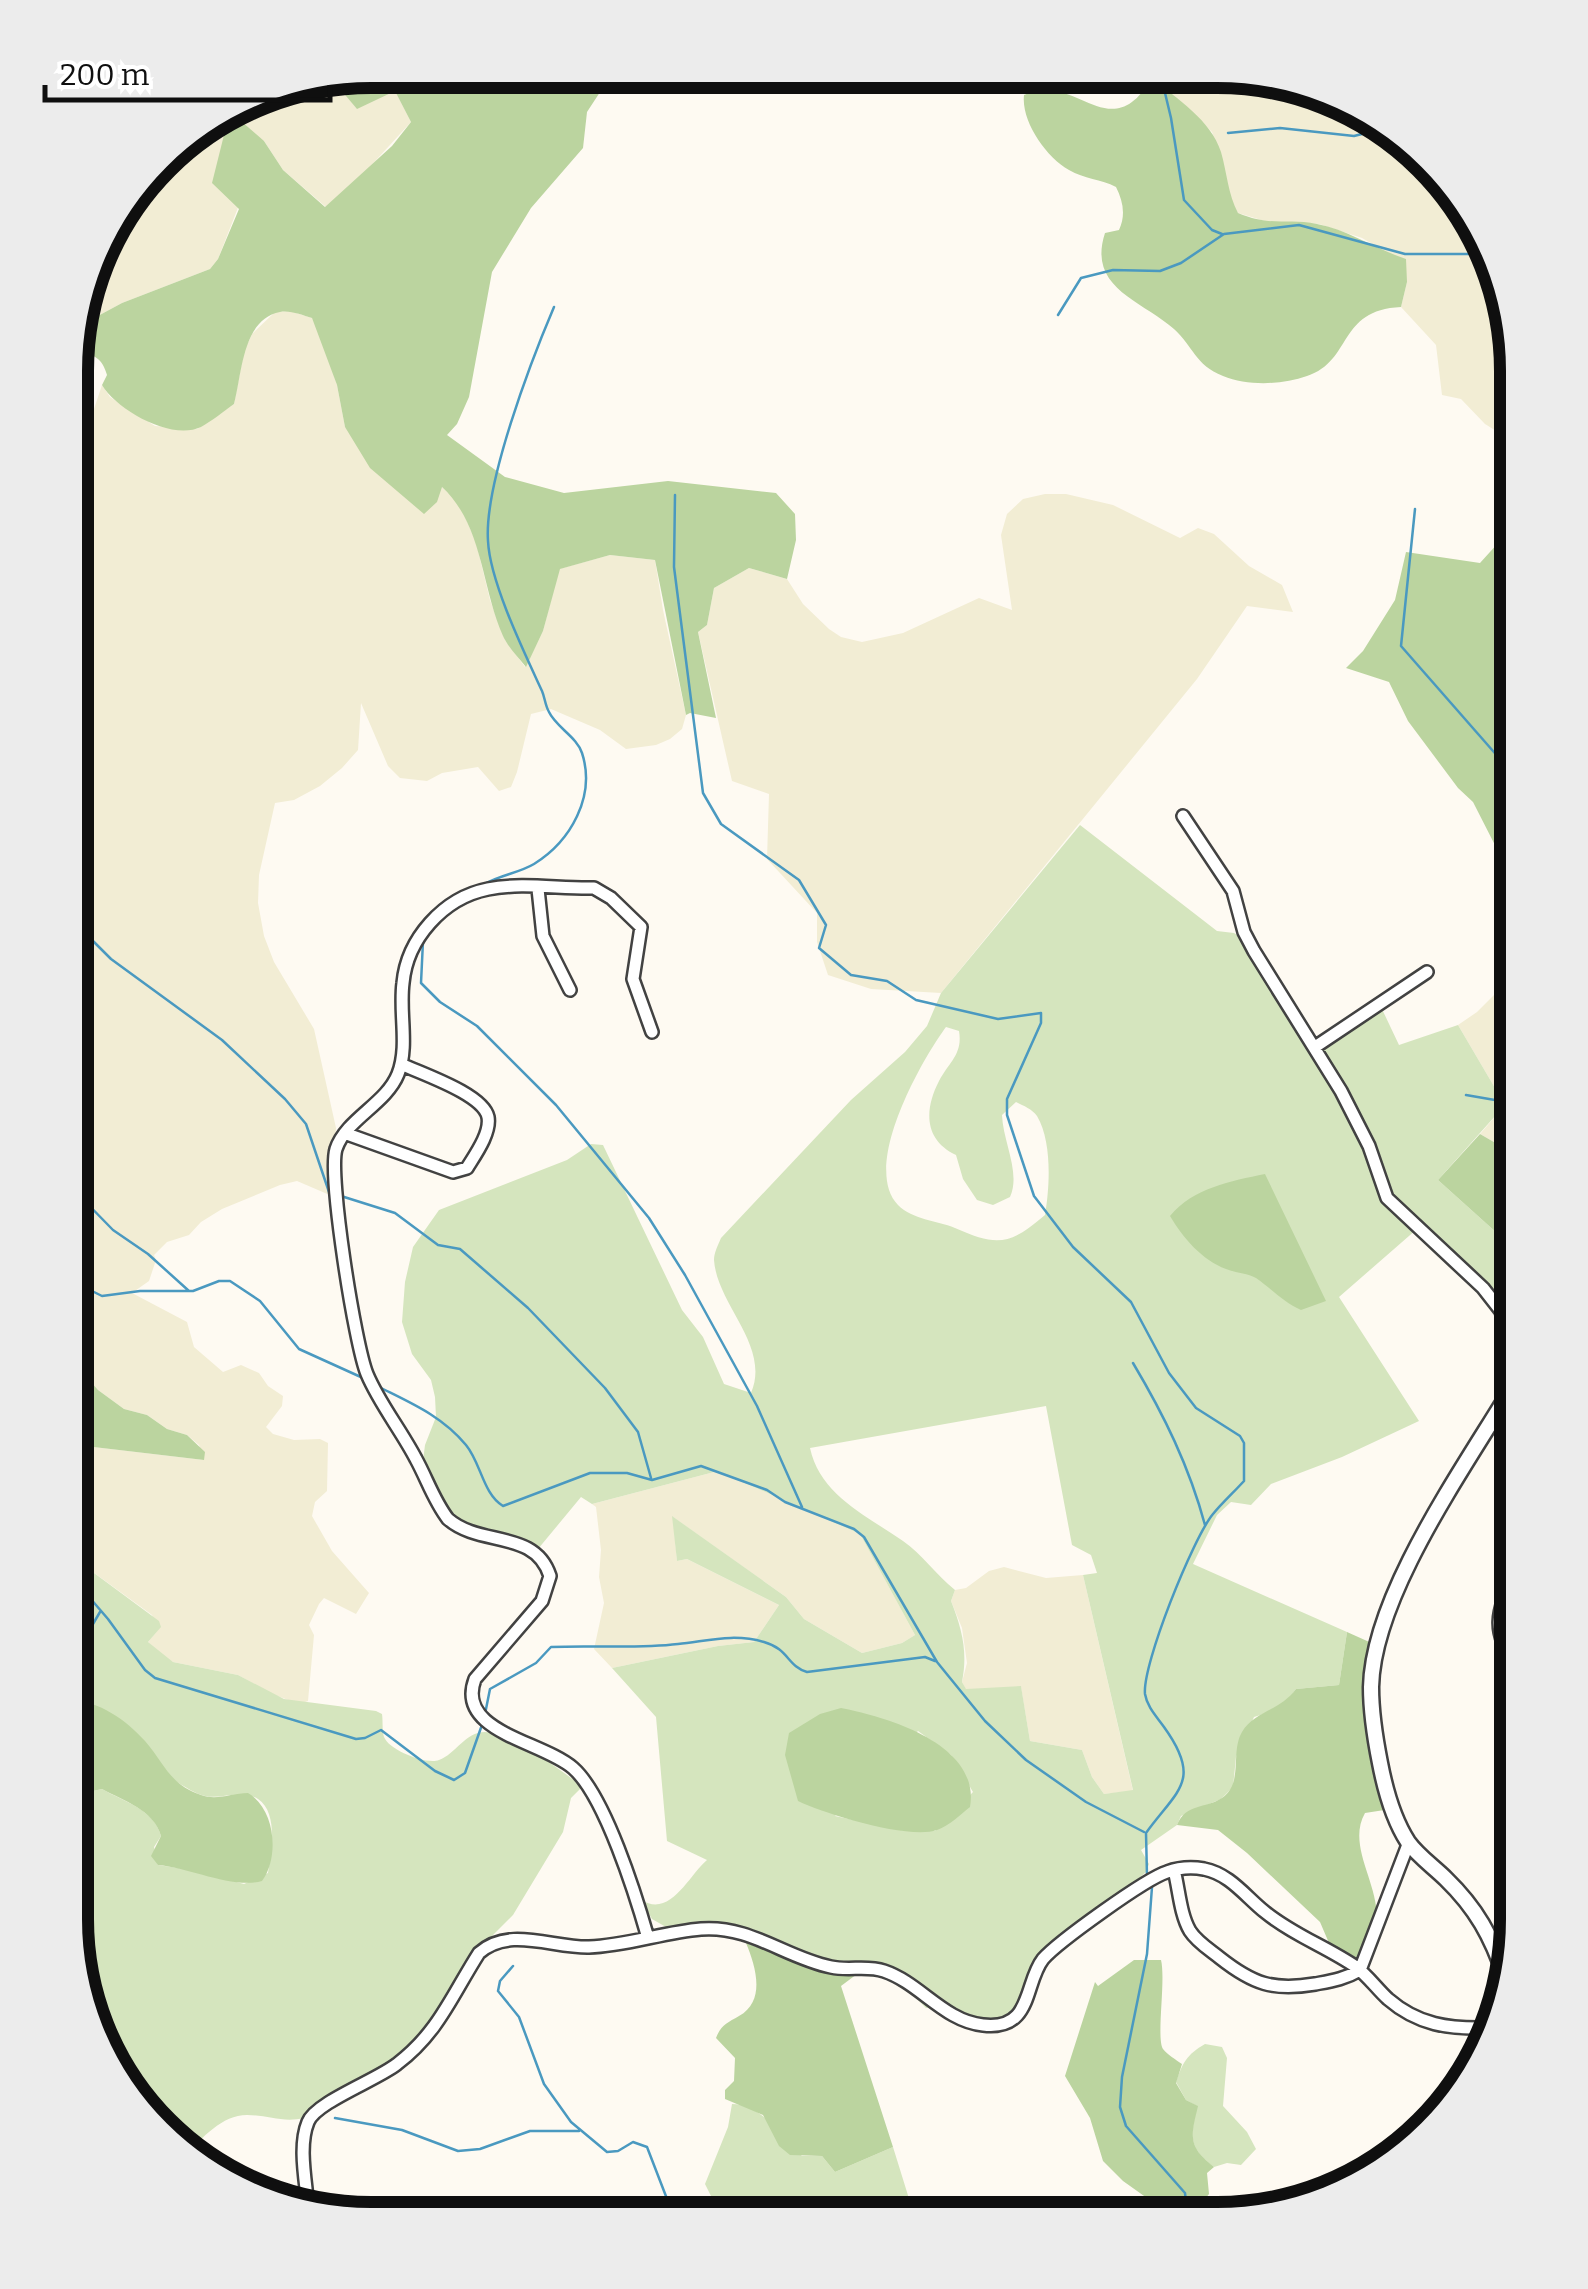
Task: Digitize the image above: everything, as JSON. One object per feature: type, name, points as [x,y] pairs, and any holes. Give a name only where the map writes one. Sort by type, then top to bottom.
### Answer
[{"type":"street","points":[[1183,816],[1233,891],[1244,932],[1360,1126],[1387,1198],[1483,1288],[1500,1310]]},
{"type":"street","points":[[648,1938],[625,1870],[583,1778],[555,1756],[485,1722],[472,1702],[475,1678],[542,1602],[550,1576],[543,1560],[532,1549],[467,1531],[448,1518],[367,1375],[352,1314],[335,1186],[335,1154],[347,1134],[388,1090],[401,1064],[406,964],[422,932],[467,896],[509,887],[600,890],[638,922],[641,932],[632,978],[652,1032]]},
{"type":"street","points":[[538,888],[543,936],[570,990]]},
{"type":"street","points":[[1314,1047],[1427,972]]},
{"type":"street","points":[[347,1134],[453,1172],[467,1168],[488,1125],[484,1108],[470,1096],[401,1064]]},
{"type":"street","points":[[1497,1957],[1472,1905],[1408,1842],[1388,1800],[1374,1732],[1371,1686],[1376,1652],[1398,1588],[1422,1539],[1500,1407]]},
{"type":"street","points":[[1174,1870],[1189,1929],[1198,1941],[1252,1980],[1290,1988],[1347,1978],[1360,1970],[1408,1842]]},
{"type":"street","points":[[307,2194],[304,2135],[311,2116],[379,2077],[423,2041],[446,2013],[472,1964],[488,1945],[506,1940],[588,1947],[702,1929],[741,1933],[828,1966],[886,1972],[953,2016],[990,2026],[1008,2020],[1022,2009],[1036,1971],[1059,1945],[1155,1877],[1174,1870],[1200,1868],[1221,1875],[1288,1930],[1360,1970],[1389,2000],[1428,2024],[1478,2027]]},
{"type":"shaded area","points":[[1164,88],[1255,90],[1291,97],[1359,125],[1418,170],[1463,229],[1486,279],[1498,333],[1500,433],[1461,399],[1442,395],[1436,345],[1401,307],[1407,282],[1390,254],[1362,238],[1319,224],[1268,222],[1238,213],[1212,132]]},
{"type":"shaded area","points":[[341,90],[357,108],[395,90],[411,122],[326,207],[283,170],[264,141],[218,259],[210,269],[96,317],[102,279],[125,229],[158,184],[198,146],[229,125],[279,102]]},
{"type":"shaded area","points":[[290,311],[312,318],[337,385],[345,427],[441,486],[459,503],[476,542],[490,600],[505,640],[525,667],[543,631],[559,569],[610,555],[655,560],[686,715],[682,729],[670,739],[626,749],[600,730],[551,709],[531,714],[511,787],[499,791],[478,767],[442,773],[427,781],[400,778],[388,766],[361,703],[358,750],[320,786],[294,800],[275,803],[259,875],[258,903],[274,962],[314,1029],[336,1128],[332,1196],[297,1181],[222,1209],[189,1235],[167,1242],[154,1255],[149,1281],[132,1293],[187,1322],[194,1347],[223,1372],[241,1365],[259,1373],[268,1386],[283,1396],[282,1406],[266,1427],[273,1434],[328,1443],[327,1491],[315,1502],[312,1516],[332,1551],[369,1593],[356,1614],[324,1598],[319,1604],[309,1625],[314,1635],[308,1701],[299,1704],[238,1675],[173,1662],[160,1655],[148,1642],[158,1630],[152,1615],[87,1568],[87,1446],[204,1460],[199,1445],[187,1435],[167,1429],[147,1415],[124,1409],[87,1377],[87,430],[102,385],[110,397],[155,426],[197,429],[234,404],[244,351],[252,334],[275,312]]},
{"type":"shaded area","points":[[1066,494],[1113,505],[1180,538],[1198,528],[1214,534],[1249,566],[1282,585],[1293,612],[1247,606],[1197,679],[941,993],[871,989],[828,975],[817,942],[817,913],[767,859],[769,794],[732,781],[698,632],[707,625],[714,588],[749,568],[787,579],[803,604],[829,629],[841,637],[862,642],[903,633],[979,598],[1012,610],[1001,535],[1007,514],[1023,499]]},
{"type":"shaded area","points":[[1500,989],[1500,1096],[1458,1025]]},
{"type":"shaded area","points":[[1500,1111],[1500,1146],[1480,1134]]},
{"type":"shaded area","points":[[718,1471],[860,1534],[915,1635],[902,1643],[862,1653],[804,1619],[786,1597],[673,1517],[677,1561],[687,1559],[779,1605],[754,1642],[612,1668],[594,1649],[604,1603],[596,1507],[592,1504]]},
{"type":"shaded area","points":[[1004,1567],[1046,1578],[1083,1575],[1133,1791],[1104,1794],[1092,1777],[1082,1750],[1030,1741],[1021,1687],[966,1690],[962,1682],[967,1663],[962,1628],[951,1601],[955,1590]]},
{"type":"green space","points":[[603,88],[587,112],[583,148],[531,208],[492,272],[469,397],[457,424],[447,435],[505,477],[564,493],[668,481],[776,493],[795,514],[796,540],[787,579],[749,568],[714,588],[707,625],[698,632],[716,718],[686,715],[655,560],[610,555],[560,569],[543,631],[526,667],[503,636],[474,538],[455,502],[442,487],[437,502],[424,514],[370,468],[345,427],[337,385],[312,318],[280,312],[258,325],[246,350],[234,404],[201,427],[175,430],[146,421],[109,395],[102,385],[107,375],[105,369],[99,359],[88,355],[93,316],[210,269],[218,259],[239,209],[212,183],[229,125],[240,120],[264,141],[283,170],[325,207],[392,146],[411,122],[395,91],[357,109],[341,90]]},
{"type":"green space","points":[[1144,88],[1164,88],[1210,130],[1221,152],[1238,213],[1260,220],[1329,227],[1406,259],[1407,282],[1401,307],[1366,317],[1322,369],[1307,376],[1254,383],[1223,376],[1206,366],[1174,329],[1110,280],[1101,252],[1105,233],[1119,230],[1122,219],[1116,187],[1060,164],[1037,137],[1024,105],[1024,95],[1043,90],[1107,108],[1121,108]]},
{"type":"green space","points":[[1500,542],[1500,854],[1473,802],[1408,721],[1389,682],[1346,668],[1363,651],[1395,600],[1406,552],[1480,563]]},
{"type":"green space","points":[[1080,825],[1217,931],[1242,938],[1312,1054],[1381,1007],[1399,1045],[1458,1025],[1500,1096],[1500,1111],[1438,1180],[1500,1236],[1500,1321],[1493,1302],[1417,1229],[1339,1297],[1419,1421],[1271,1484],[1251,1505],[1231,1502],[1217,1515],[1193,1564],[1347,1632],[1339,1685],[1296,1689],[1278,1707],[1254,1717],[1236,1757],[1233,1787],[1221,1799],[1181,1816],[1177,1825],[1141,1850],[1149,1864],[1146,1872],[1027,1981],[1028,2012],[1002,2025],[951,2010],[926,2008],[905,1987],[886,1978],[817,1970],[730,1934],[680,1935],[652,1919],[641,1900],[661,1904],[670,1899],[707,1860],[667,1841],[656,1717],[612,1668],[754,1642],[779,1605],[687,1559],[677,1561],[672,1516],[786,1597],[804,1619],[862,1653],[902,1643],[915,1635],[860,1534],[718,1471],[592,1504],[581,1497],[538,1549],[517,1539],[477,1531],[446,1512],[423,1461],[436,1417],[435,1397],[431,1380],[412,1354],[402,1322],[413,1247],[439,1210],[567,1160],[591,1144],[603,1145],[682,1310],[703,1337],[724,1384],[751,1393],[754,1359],[717,1277],[714,1260],[721,1238],[927,1026],[941,993]],"holes":[[[946,1027],[959,1031],[959,1046],[934,1092],[930,1123],[938,1141],[956,1155],[963,1179],[977,1200],[993,1205],[1010,1197],[1014,1178],[1002,1115],[1016,1102],[1033,1111],[1045,1138],[1045,1215],[1003,1240],[982,1238],[918,1217],[898,1205],[888,1188],[890,1141],[910,1088]],[[1046,1406],[1072,1545],[1091,1555],[1097,1573],[1083,1575],[1133,1790],[1104,1794],[1092,1777],[1082,1750],[1030,1741],[1021,1686],[966,1689],[962,1682],[963,1641],[951,1601],[955,1590],[910,1546],[834,1491],[815,1464],[810,1448]],[[918,1731],[951,1755],[973,1792],[935,1831],[906,1831],[835,1816]]]},
{"type":"green space","points":[[1480,1134],[1500,1146],[1500,1236],[1438,1180]]},
{"type":"green space","points":[[1265,1174],[1326,1301],[1301,1310],[1256,1278],[1217,1265],[1194,1247],[1170,1216],[1201,1192]]},
{"type":"green space","points":[[87,1377],[124,1409],[147,1415],[167,1429],[187,1435],[205,1452],[204,1460],[87,1446]]},
{"type":"green space","points":[[87,1568],[159,1621],[161,1627],[148,1642],[173,1662],[238,1675],[284,1699],[376,1711],[382,1714],[387,1742],[417,1758],[439,1760],[478,1733],[495,1734],[547,1761],[579,1784],[580,1789],[571,1798],[563,1832],[513,1915],[484,1944],[432,2024],[400,2057],[304,2118],[238,2116],[213,2129],[199,2143],[158,2105],[135,2076],[109,2027],[97,1992],[87,1919],[87,1792],[102,1789],[152,1819],[161,1836],[154,1847],[158,1865],[244,1884],[268,1873],[272,1844],[269,1814],[265,1805],[252,1796],[205,1796],[180,1784],[123,1722],[87,1704]]},
{"type":"green space","points":[[1347,1632],[1376,1645],[1371,1672],[1391,1809],[1365,1813],[1360,1830],[1360,1848],[1376,1903],[1377,1922],[1372,1941],[1358,1960],[1332,1950],[1320,1922],[1218,1830],[1177,1825],[1185,1813],[1229,1792],[1239,1740],[1247,1725],[1296,1689],[1339,1685]]},
{"type":"green space","points":[[87,1703],[129,1726],[174,1779],[190,1790],[213,1797],[248,1793],[257,1800],[272,1834],[268,1871],[262,1881],[251,1883],[158,1865],[151,1856],[161,1836],[152,1819],[102,1789],[87,1792]]},
{"type":"green space","points":[[841,1708],[905,1727],[946,1750],[961,1766],[970,1785],[970,1807],[937,1830],[907,1832],[867,1824],[798,1801],[785,1755],[789,1733],[820,1714]]},
{"type":"green space","points":[[746,1943],[817,1970],[857,1974],[841,1986],[893,2147],[835,2172],[822,2156],[790,2155],[779,2146],[763,2115],[725,2099],[725,2090],[734,2081],[735,2058],[716,2038],[722,2027],[747,2010],[756,1993],[753,1962]]},
{"type":"green space","points":[[1134,1960],[1161,1960],[1161,2043],[1182,2064],[1176,2083],[1186,2100],[1198,2106],[1193,2140],[1199,2153],[1214,2167],[1207,2173],[1209,2194],[1203,2202],[1153,2202],[1103,2161],[1090,2118],[1065,2076],[1095,1982],[1098,1986]]},
{"type":"green space","points":[[1205,2044],[1222,2047],[1227,2058],[1223,2106],[1247,2132],[1256,2149],[1241,2165],[1227,2163],[1214,2167],[1199,2153],[1193,2140],[1197,2106],[1186,2100],[1176,2082],[1186,2060]]},
{"type":"green space","points":[[732,2104],[753,2109],[802,2156],[822,2156],[835,2172],[893,2147],[910,2202],[714,2202],[705,2184],[728,2127]]},
{"type":"waterway","points":[[1164,88],[1184,200],[1212,230],[1222,234]]},
{"type":"waterway","points":[[1228,133],[1280,128],[1354,136],[1368,131]]},
{"type":"waterway","points":[[1058,315],[1081,278],[1113,270],[1160,271],[1181,263],[1224,234],[1299,225],[1405,254],[1475,254]]},
{"type":"waterway","points":[[485,884],[534,864],[559,843],[577,816],[586,785],[582,753],[548,709],[501,596],[488,541],[493,488],[501,456],[554,307]]},
{"type":"waterway","points":[[675,495],[674,567],[703,793],[721,824],[799,880],[826,925],[819,948],[851,975],[887,981],[916,1000],[998,1019],[1041,1013],[1041,1023],[1007,1099],[1007,1115],[1034,1196],[1073,1247],[1131,1302],[1169,1373],[1196,1408],[1240,1436],[1244,1443],[1244,1481],[1204,1527],[1170,1602],[1146,1679],[1148,1703],[1176,1745],[1184,1773],[1176,1795],[1146,1833],[1147,1876]]},
{"type":"waterway","points":[[1415,509],[1401,646],[1500,759]]},
{"type":"waterway","points":[[87,935],[111,959],[222,1040],[285,1099],[306,1124],[329,1192]]},
{"type":"waterway","points":[[423,941],[421,983],[440,1002],[477,1026],[556,1105],[649,1218],[757,1406],[802,1507]]},
{"type":"waterway","points":[[1466,1095],[1500,1101]]},
{"type":"waterway","points":[[341,1196],[395,1213],[438,1245],[460,1249],[528,1308],[605,1388],[638,1432],[651,1478]]},
{"type":"waterway","points":[[87,1203],[113,1230],[148,1254],[189,1291]]},
{"type":"waterway","points":[[87,1287],[102,1296],[193,1291],[230,1281],[260,1301],[299,1349],[363,1378]]},
{"type":"waterway","points":[[1133,1363],[1175,1441],[1205,1525]]},
{"type":"waterway","points":[[379,1387],[426,1411],[457,1435],[471,1452],[491,1494],[503,1506],[590,1473],[627,1473],[652,1480],[701,1466],[854,1529],[864,1537],[937,1662],[985,1721],[1026,1760],[1086,1802],[1144,1832]]},
{"type":"waterway","points":[[87,1595],[155,1678],[356,1739],[381,1730],[435,1771],[454,1780],[465,1773],[483,1722]]},
{"type":"waterway","points":[[87,1634],[100,1612]]},
{"type":"waterway","points":[[485,1714],[490,1689],[536,1663],[551,1647],[646,1646],[742,1638],[772,1645],[807,1672],[925,1657],[935,1661]]},
{"type":"waterway","points":[[1152,1887],[1147,1954],[1122,2077],[1120,2107],[1126,2126],[1185,2193],[1186,2202]]},
{"type":"waterway","points":[[513,1966],[500,1981],[498,1991],[519,2017],[544,2084],[571,2122],[607,2152],[618,2151],[633,2142],[647,2147],[668,2202]]},
{"type":"waterway","points":[[335,2118],[402,2130],[458,2151],[480,2149],[530,2131],[579,2131]]}]
